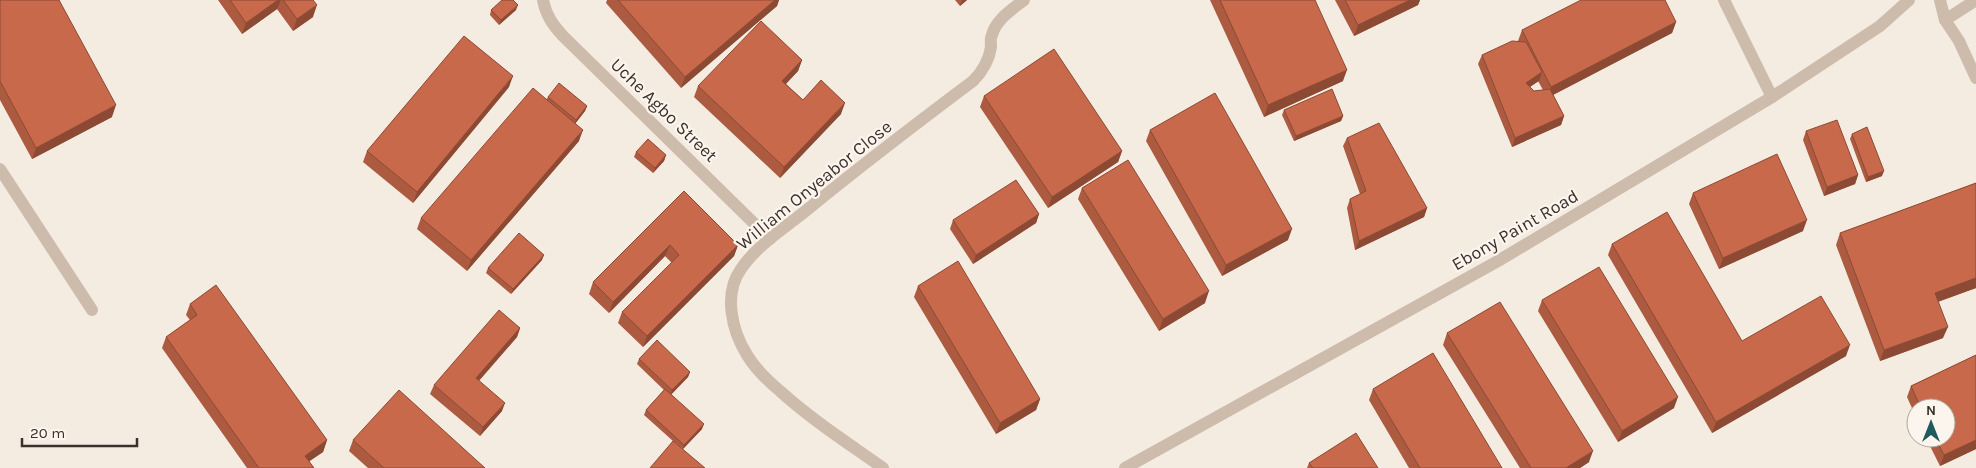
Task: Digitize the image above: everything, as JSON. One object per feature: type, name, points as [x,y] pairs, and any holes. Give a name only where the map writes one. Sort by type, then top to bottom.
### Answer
[{"type":"street","name":"Uche Agbo Street","points":[[543,0],[545,12],[551,24],[770,240]]},
{"type":"street","name":"William Onyeabor Close","points":[[883,468],[800,410],[769,381],[748,357],[738,337],[731,306],[732,290],[740,269],[758,249],[978,76],[983,71],[988,58],[991,36],[996,26],[1005,15],[1024,0]]},
{"type":"street","points":[[1724,0],[1772,98]]},
{"type":"street","name":"Ebony Paint Road","points":[[1125,468],[1498,261],[1772,98],[1880,26],[1909,0]]},
{"type":"street","points":[[1940,0],[1945,20],[1959,41],[1976,78]]},
{"type":"street","points":[[1945,20],[1976,0]]},
{"type":"street","points":[[0,169],[92,310]]},
{"type":"building","points":[[0,0],[59,0],[116,105],[36,148],[0,81]]},
{"type":"building","points":[[230,0],[278,0],[246,23]]},
{"type":"building","points":[[283,0],[313,0],[317,5],[297,19]]},
{"type":"building","points":[[502,0],[513,0],[518,5],[501,20],[491,10]]},
{"type":"building","points":[[618,0],[775,0],[685,77]]},
{"type":"building","points":[[1220,0],[1315,0],[1347,70],[1268,105]]},
{"type":"building","points":[[1345,0],[1410,0],[1358,25]]},
{"type":"building","points":[[1581,0],[1665,0],[1676,22],[1551,87],[1522,30]]},
{"type":"building","points":[[761,21],[802,60],[782,81],[803,100],[821,80],[845,103],[784,167],[698,86]]},
{"type":"building","points":[[464,36],[513,76],[417,192],[367,151]]},
{"type":"building","points":[[1512,41],[1526,42],[1542,72],[1526,83],[1534,91],[1550,89],[1564,116],[1515,138],[1482,55]]},
{"type":"building","points":[[1054,49],[1122,151],[1052,197],[984,96]]},
{"type":"building","points":[[559,83],[587,106],[576,120],[548,97]]},
{"type":"building","points":[[533,88],[583,130],[471,260],[421,218]]},
{"type":"building","points":[[1332,89],[1343,116],[1296,136],[1284,110]]},
{"type":"building","points":[[1215,93],[1292,229],[1226,265],[1150,130]]},
{"type":"building","points":[[1837,120],[1858,175],[1827,187],[1806,131]]},
{"type":"building","points":[[1379,123],[1427,208],[1359,241],[1350,199],[1366,191],[1347,138]]},
{"type":"building","points":[[1867,127],[1884,171],[1868,177],[1852,134]]},
{"type":"building","points":[[648,139],[666,155],[655,168],[636,152]]},
{"type":"building","points":[[1777,154],[1807,220],[1723,258],[1693,193]]},
{"type":"building","points":[[1128,160],[1209,291],[1163,319],[1082,188]]},
{"type":"building","points":[[1016,180],[1039,214],[976,255],[953,220]]},
{"type":"building","points":[[1976,183],[1976,278],[1935,293],[1948,327],[1884,350],[1840,233]]},
{"type":"building","points":[[684,191],[738,245],[647,336],[622,312],[679,255],[670,245],[613,302],[593,282]]},
{"type":"building","points":[[1667,212],[1742,341],[1821,296],[1850,345],[1716,422],[1612,244]]},
{"type":"building","points":[[519,233],[544,255],[513,289],[488,268]]},
{"type":"building","points":[[958,261],[1040,399],[1000,423],[918,286]]},
{"type":"building","points":[[1599,267],[1678,397],[1622,431],[1542,300]]},
{"type":"building","points":[[216,285],[327,440],[305,456],[314,468],[259,468],[166,337],[197,315],[190,304]]},
{"type":"building","points":[[1500,302],[1593,451],[1566,468],[1531,468],[1447,333]]},
{"type":"building","points":[[499,310],[520,328],[476,378],[505,403],[483,427],[434,385]]},
{"type":"building","points":[[657,340],[690,372],[672,390],[639,359]]},
{"type":"building","points":[[1433,353],[1502,468],[1420,468],[1373,389]]},
{"type":"building","points":[[1976,355],[1976,440],[1944,455],[1940,448],[1956,448],[1956,398],[1916,398],[1911,386]]},
{"type":"building","points":[[665,389],[704,424],[684,445],[646,410]]},
{"type":"building","points":[[399,390],[485,468],[384,468],[353,440]]},
{"type":"building","points":[[1356,433],[1378,468],[1313,468],[1309,463]]},
{"type":"building","points":[[673,441],[705,468],[650,468]]}]
